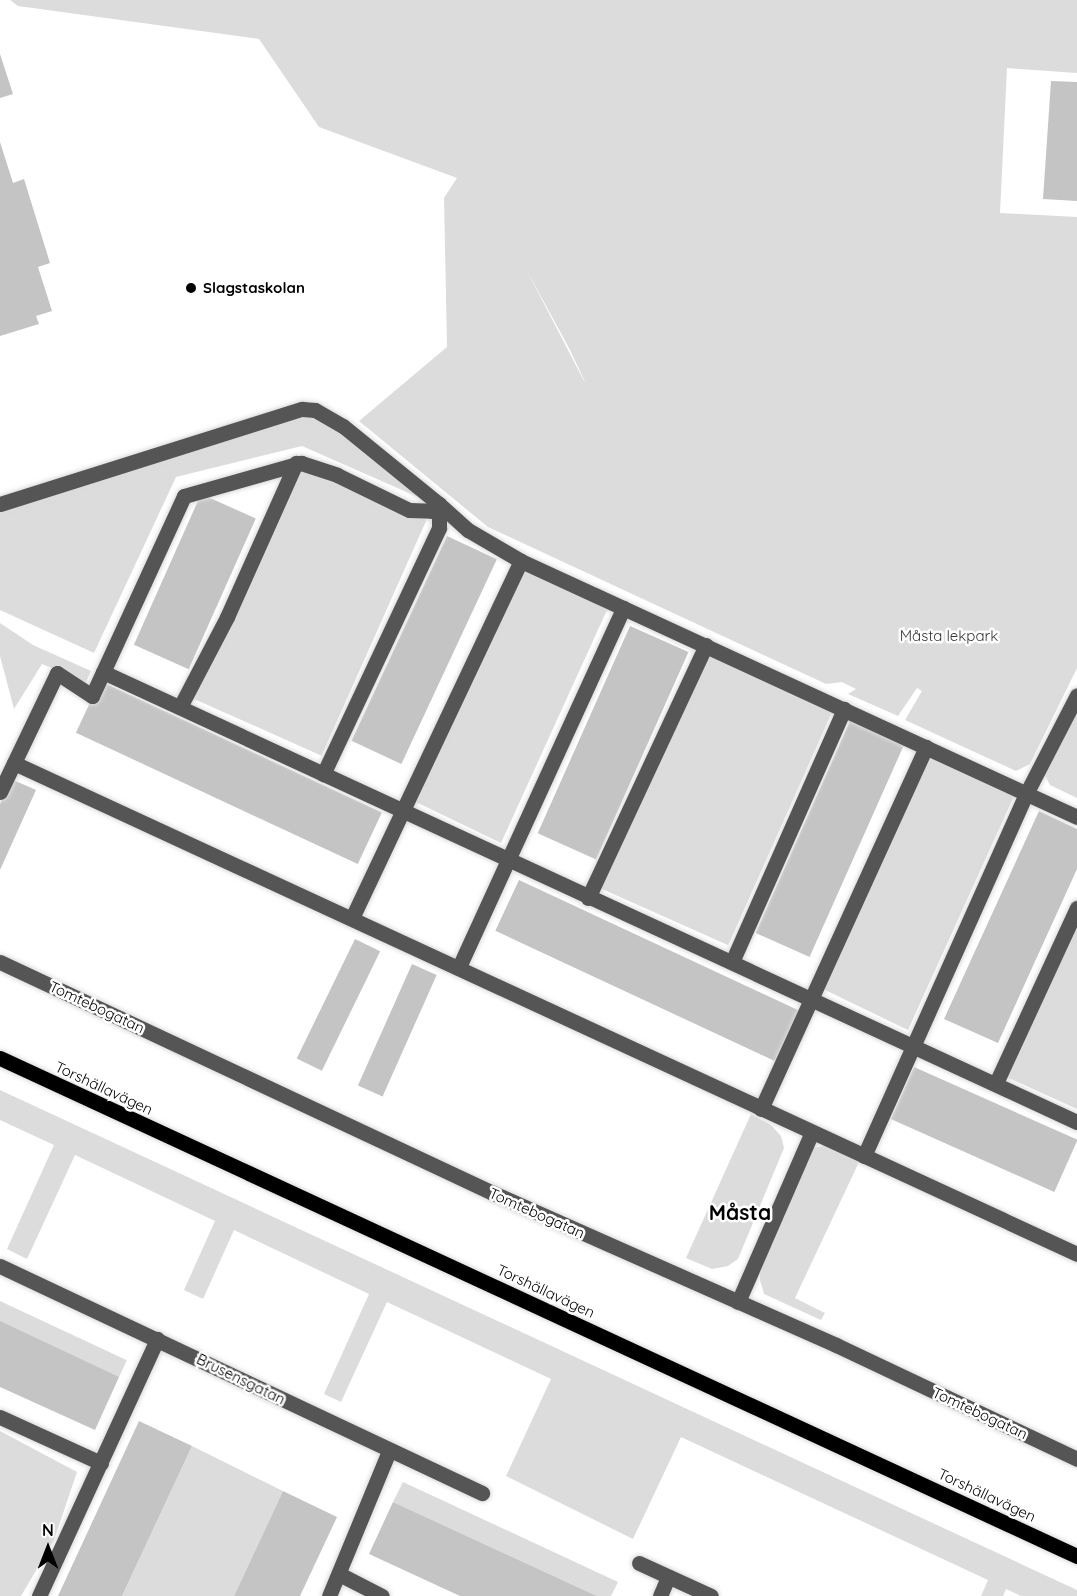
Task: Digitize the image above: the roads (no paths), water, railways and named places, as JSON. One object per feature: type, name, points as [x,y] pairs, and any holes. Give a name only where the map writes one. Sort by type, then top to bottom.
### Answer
[{"type":"main road","name":"Torshällavägen","points":[[0,1058],[1077,1556]]},
{"type":"street","points":[[0,504],[302,409],[327,415],[439,504],[468,530],[521,561],[1077,818]]},
{"type":"street","points":[[180,707],[227,616],[296,463]]},
{"type":"street","points":[[0,792],[57,673],[92,696],[184,496],[296,463],[337,475],[410,510],[432,511],[439,504]]},
{"type":"street","points":[[323,774],[439,528],[439,504]]},
{"type":"street","points":[[352,918],[521,561]]},
{"type":"street","points":[[459,967],[623,608]]},
{"type":"street","points":[[588,898],[706,645]]},
{"type":"street","points":[[103,672],[323,774],[404,808],[588,898],[1077,1122]]},
{"type":"street","points":[[864,1156],[1026,794],[1077,695]]},
{"type":"street","points":[[732,962],[844,710]]},
{"type":"street","points":[[761,1109],[926,747]]},
{"type":"street","points":[[14,764],[352,918],[384,936],[459,967],[1077,1254]]},
{"type":"street","points":[[996,1083],[1077,908]]},
{"type":"street","name":"Tomtebogatan","points":[[0,962],[493,1193],[738,1302],[1077,1459]]},
{"type":"street","points":[[738,1302],[812,1132]]},
{"type":"street","name":"Brusensgatan","points":[[0,1266],[482,1493]]},
{"type":"street","points":[[39,1596],[157,1339]]},
{"type":"street","points":[[0,1417],[100,1463]]},
{"type":"street","points":[[329,1596],[389,1451]]},
{"type":"street","points":[[639,1563],[711,1596]]},
{"type":"street","points":[[339,1574],[382,1596]]},
{"type":"street","points":[[660,1596],[668,1577]]},
{"type":"place","name":"Slagstaskolan","points":[[191,288]]},
{"type":"district","name":"Måsta","points":[[740,1212]]},
{"type":"park label","name":"Måsta lekpark","points":[[949,636]]}]
